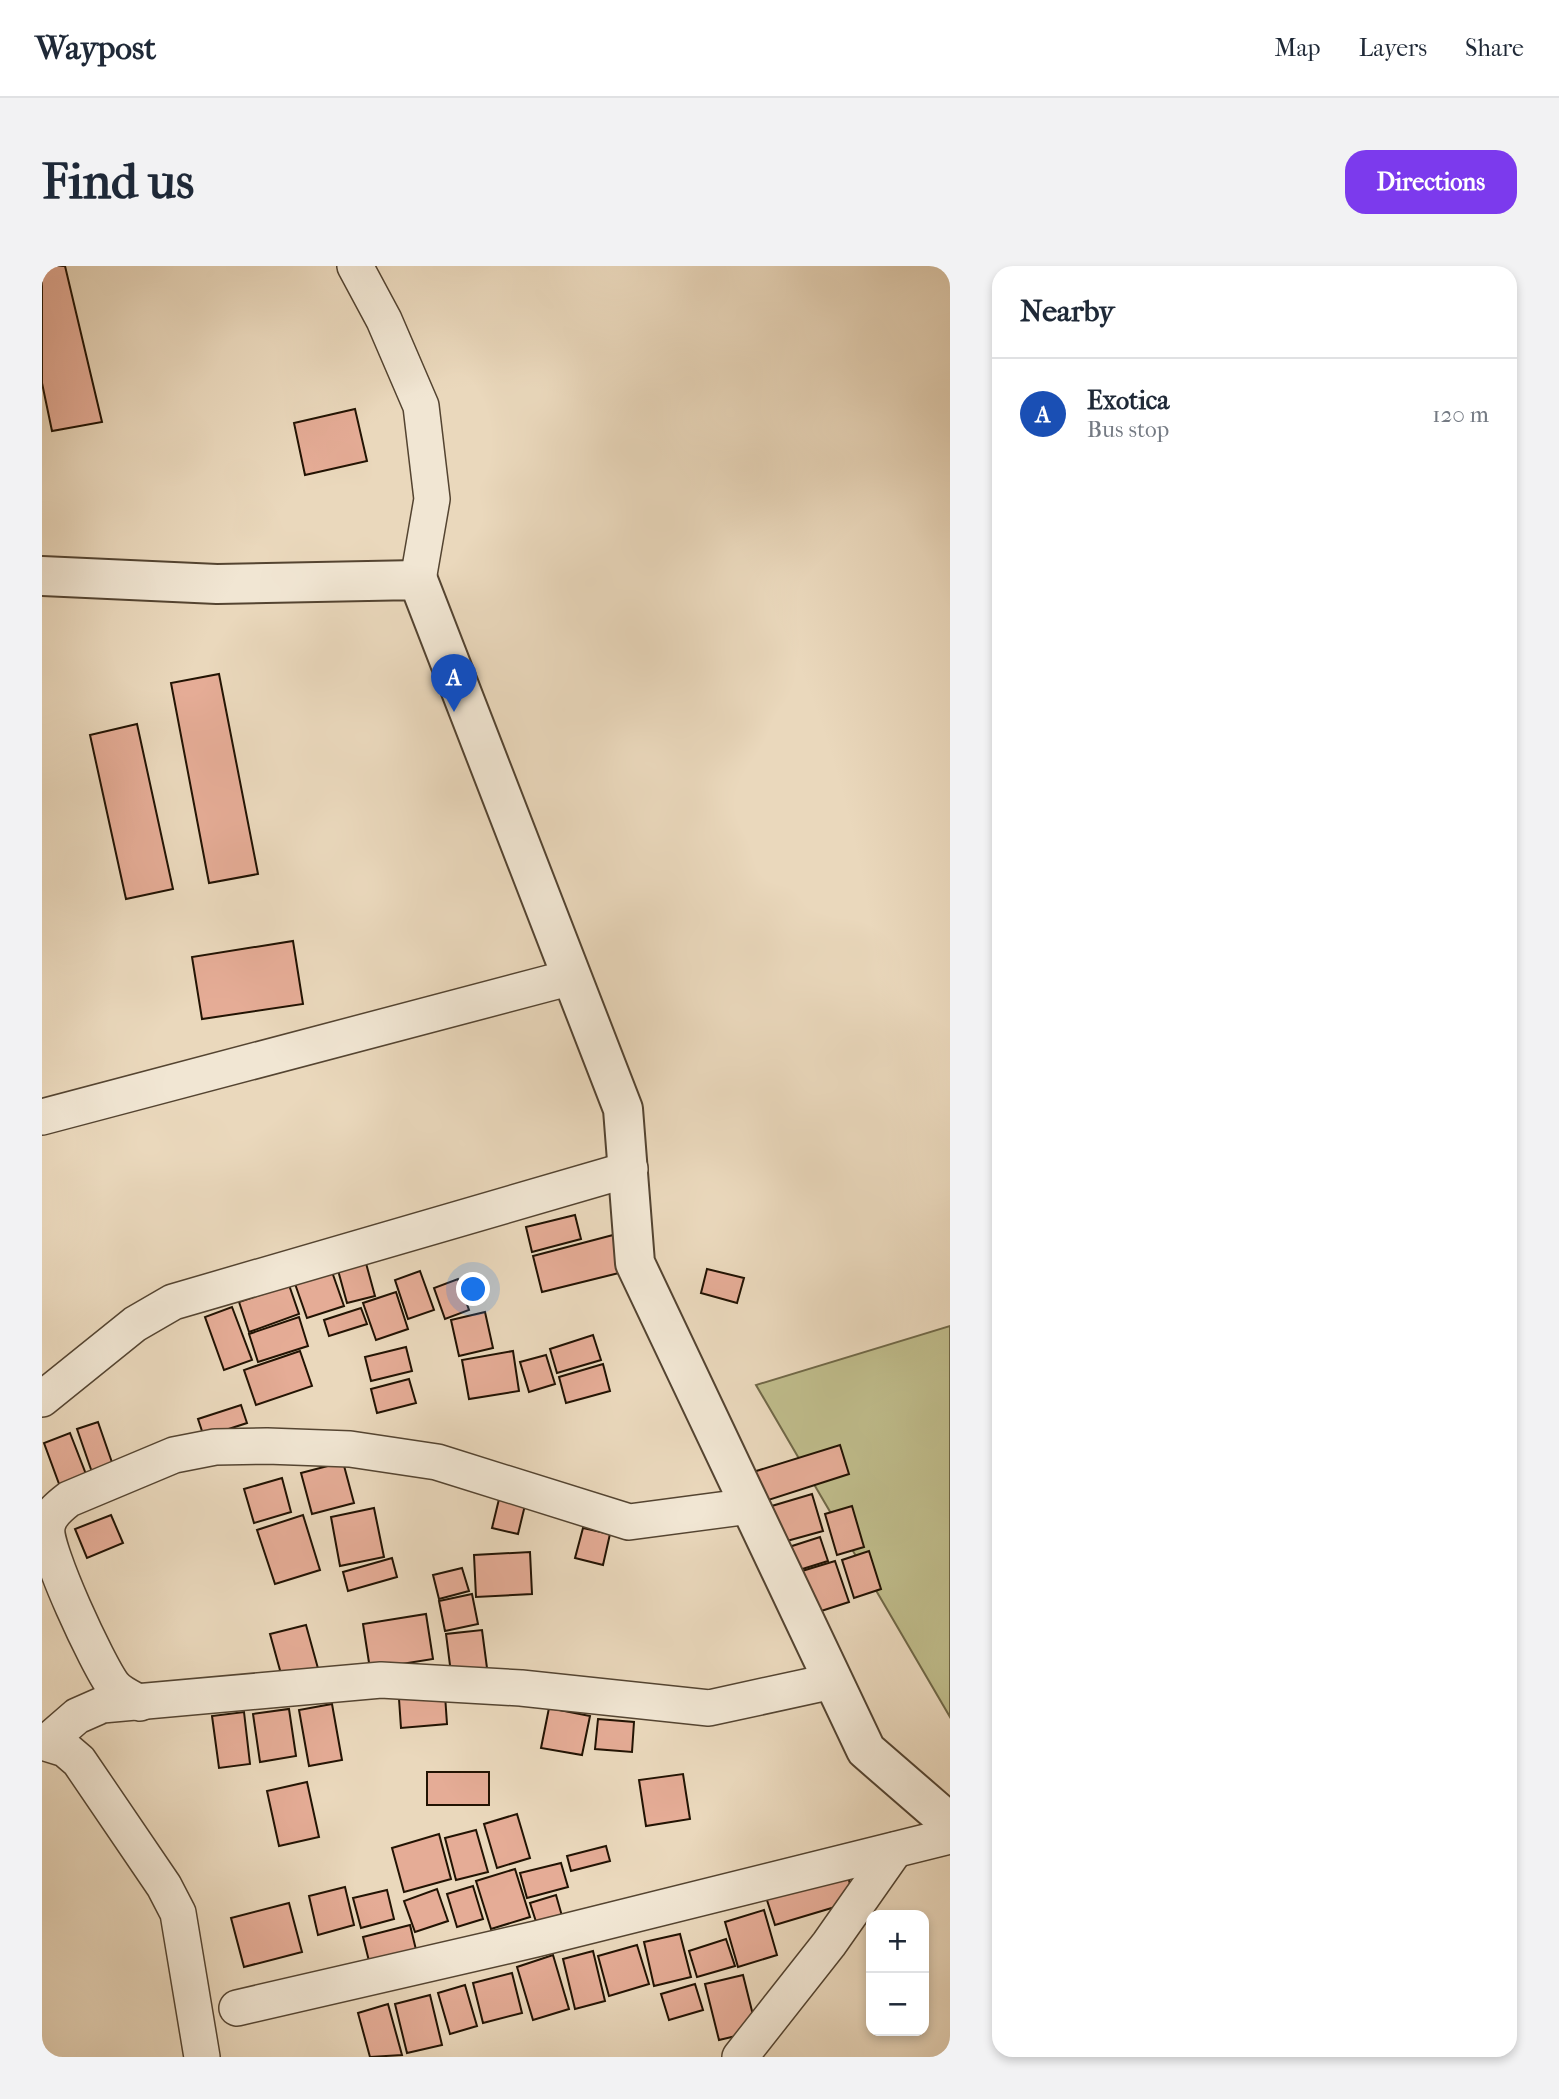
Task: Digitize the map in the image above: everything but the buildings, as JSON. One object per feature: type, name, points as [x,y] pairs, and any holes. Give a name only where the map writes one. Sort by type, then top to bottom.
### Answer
[{"type":"street","points":[[355,266],[384,320],[421,406],[432,499],[418,580],[623,1109],[630,1169],[635,1264],[866,1750],[950,1823]]},
{"type":"street","points":[[42,576],[217,584],[418,580]]},
{"type":"street","points":[[42,1117],[572,977]]},
{"type":"street","points":[[42,1399],[135,1324],[173,1302],[630,1169]]},
{"type":"street","points":[[140,1703],[114,1688],[100,1662],[50,1550],[47,1527],[55,1511],[69,1499],[174,1455],[215,1447],[350,1449],[437,1462],[629,1521],[750,1506]]},
{"type":"street","points":[[45,1742],[89,1709],[380,1680],[521,1688],[709,1708],[833,1681]]},
{"type":"street","points":[[45,1742],[65,1749],[79,1761],[164,1886],[178,1913],[202,2057]]},
{"type":"street","points":[[237,2008],[536,1940],[950,1836]]},
{"type":"street","points":[[740,2057],[829,1944],[895,1850]]},
{"type":"shaded area","points":[[950,1326],[950,1717],[756,1385]]},
{"type":"place","name":"Exotica","points":[[454,712]]}]
